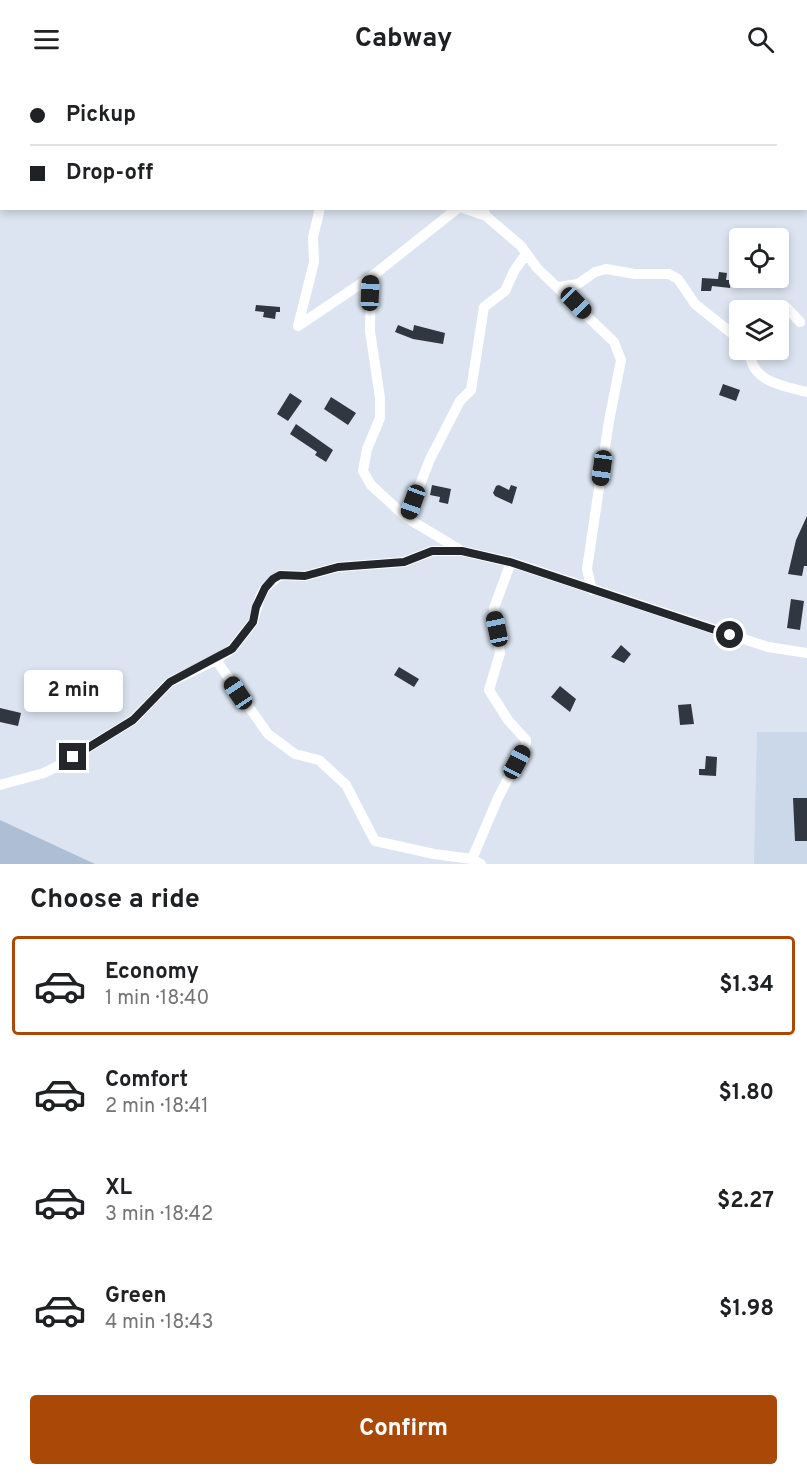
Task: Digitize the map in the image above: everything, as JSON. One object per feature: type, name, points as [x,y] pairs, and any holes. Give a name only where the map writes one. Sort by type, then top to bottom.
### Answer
[{"type":"street","points":[[320,210],[313,237],[314,262],[298,326],[371,277],[455,210]]},
{"type":"street","points":[[484,212],[521,246],[537,268],[614,342],[621,360],[609,421],[588,563],[592,590]]},
{"type":"street","points":[[407,518],[430,459],[460,401],[471,390],[484,308],[505,291],[514,271],[526,254]]},
{"type":"street","points":[[559,287],[578,284],[595,272],[606,269],[635,274],[669,273],[678,279],[695,304],[729,331]]},
{"type":"street","points":[[371,277],[369,331],[380,398],[380,418],[368,449],[363,471],[371,485],[407,518],[462,551]]},
{"type":"street","points":[[789,310],[800,322]]},
{"type":"street","points":[[750,360],[754,370],[761,376],[775,383],[807,392]]},
{"type":"street","points":[[0,785],[44,773],[58,766],[133,720],[170,682],[216,660],[232,649],[244,637],[253,622],[260,597],[273,579],[280,575],[305,576],[338,567],[404,562],[432,551],[462,551],[510,562],[768,647],[807,653]]},
{"type":"street","points":[[216,660],[268,734],[295,754],[319,760],[346,784],[375,841],[477,862],[498,798],[526,744],[526,740],[491,697],[489,690],[500,653],[494,608],[510,562]]},
{"type":"shaded area","points":[[757,732],[807,732],[807,864],[754,864]]},
{"type":"shaded area","points":[[0,820],[95,864],[0,864]]},
{"type":"building","points":[[719,272],[727,273],[726,280],[729,280],[729,288],[712,286],[711,291],[701,291],[702,278],[718,279]]},
{"type":"building","points":[[256,305],[280,307],[280,312],[276,312],[275,319],[263,317],[264,312],[255,311]]},
{"type":"building","points":[[398,325],[413,331],[414,325],[445,333],[443,344],[413,339],[395,332]]},
{"type":"building","points":[[723,384],[740,390],[736,401],[719,395]]},
{"type":"building","points":[[290,393],[302,401],[288,421],[277,414]]},
{"type":"building","points":[[331,397],[356,413],[348,425],[324,409]]},
{"type":"building","points":[[296,424],[333,450],[326,462],[315,455],[317,452],[290,434]]},
{"type":"building","points":[[432,485],[451,489],[448,504],[439,502],[440,497],[430,495]]},
{"type":"building","points":[[499,485],[509,490],[511,485],[517,487],[512,504],[495,496],[493,493]]},
{"type":"building","points":[[807,516],[807,566],[804,566],[802,576],[788,574],[796,540]]},
{"type":"building","points":[[791,599],[804,601],[800,630],[787,628]]},
{"type":"building","points":[[621,645],[631,654],[624,663],[611,657]]},
{"type":"building","points":[[399,667],[419,679],[414,687],[394,675]]},
{"type":"building","points":[[560,686],[576,699],[570,712],[551,697]]},
{"type":"building","points":[[691,704],[694,724],[680,725],[678,705]]},
{"type":"building","points":[[0,708],[21,713],[18,726],[0,722]]},
{"type":"building","points":[[706,756],[717,757],[716,776],[699,775],[699,769],[705,769]]},
{"type":"building","points":[[793,798],[807,798],[807,841],[795,841]]},
{"type":"route","points":[[73,757],[133,720],[170,682],[216,660],[232,649],[244,637],[253,622],[256,607],[265,588],[280,575],[305,576],[338,567],[404,562],[432,551],[462,551],[510,562],[730,635]]}]
